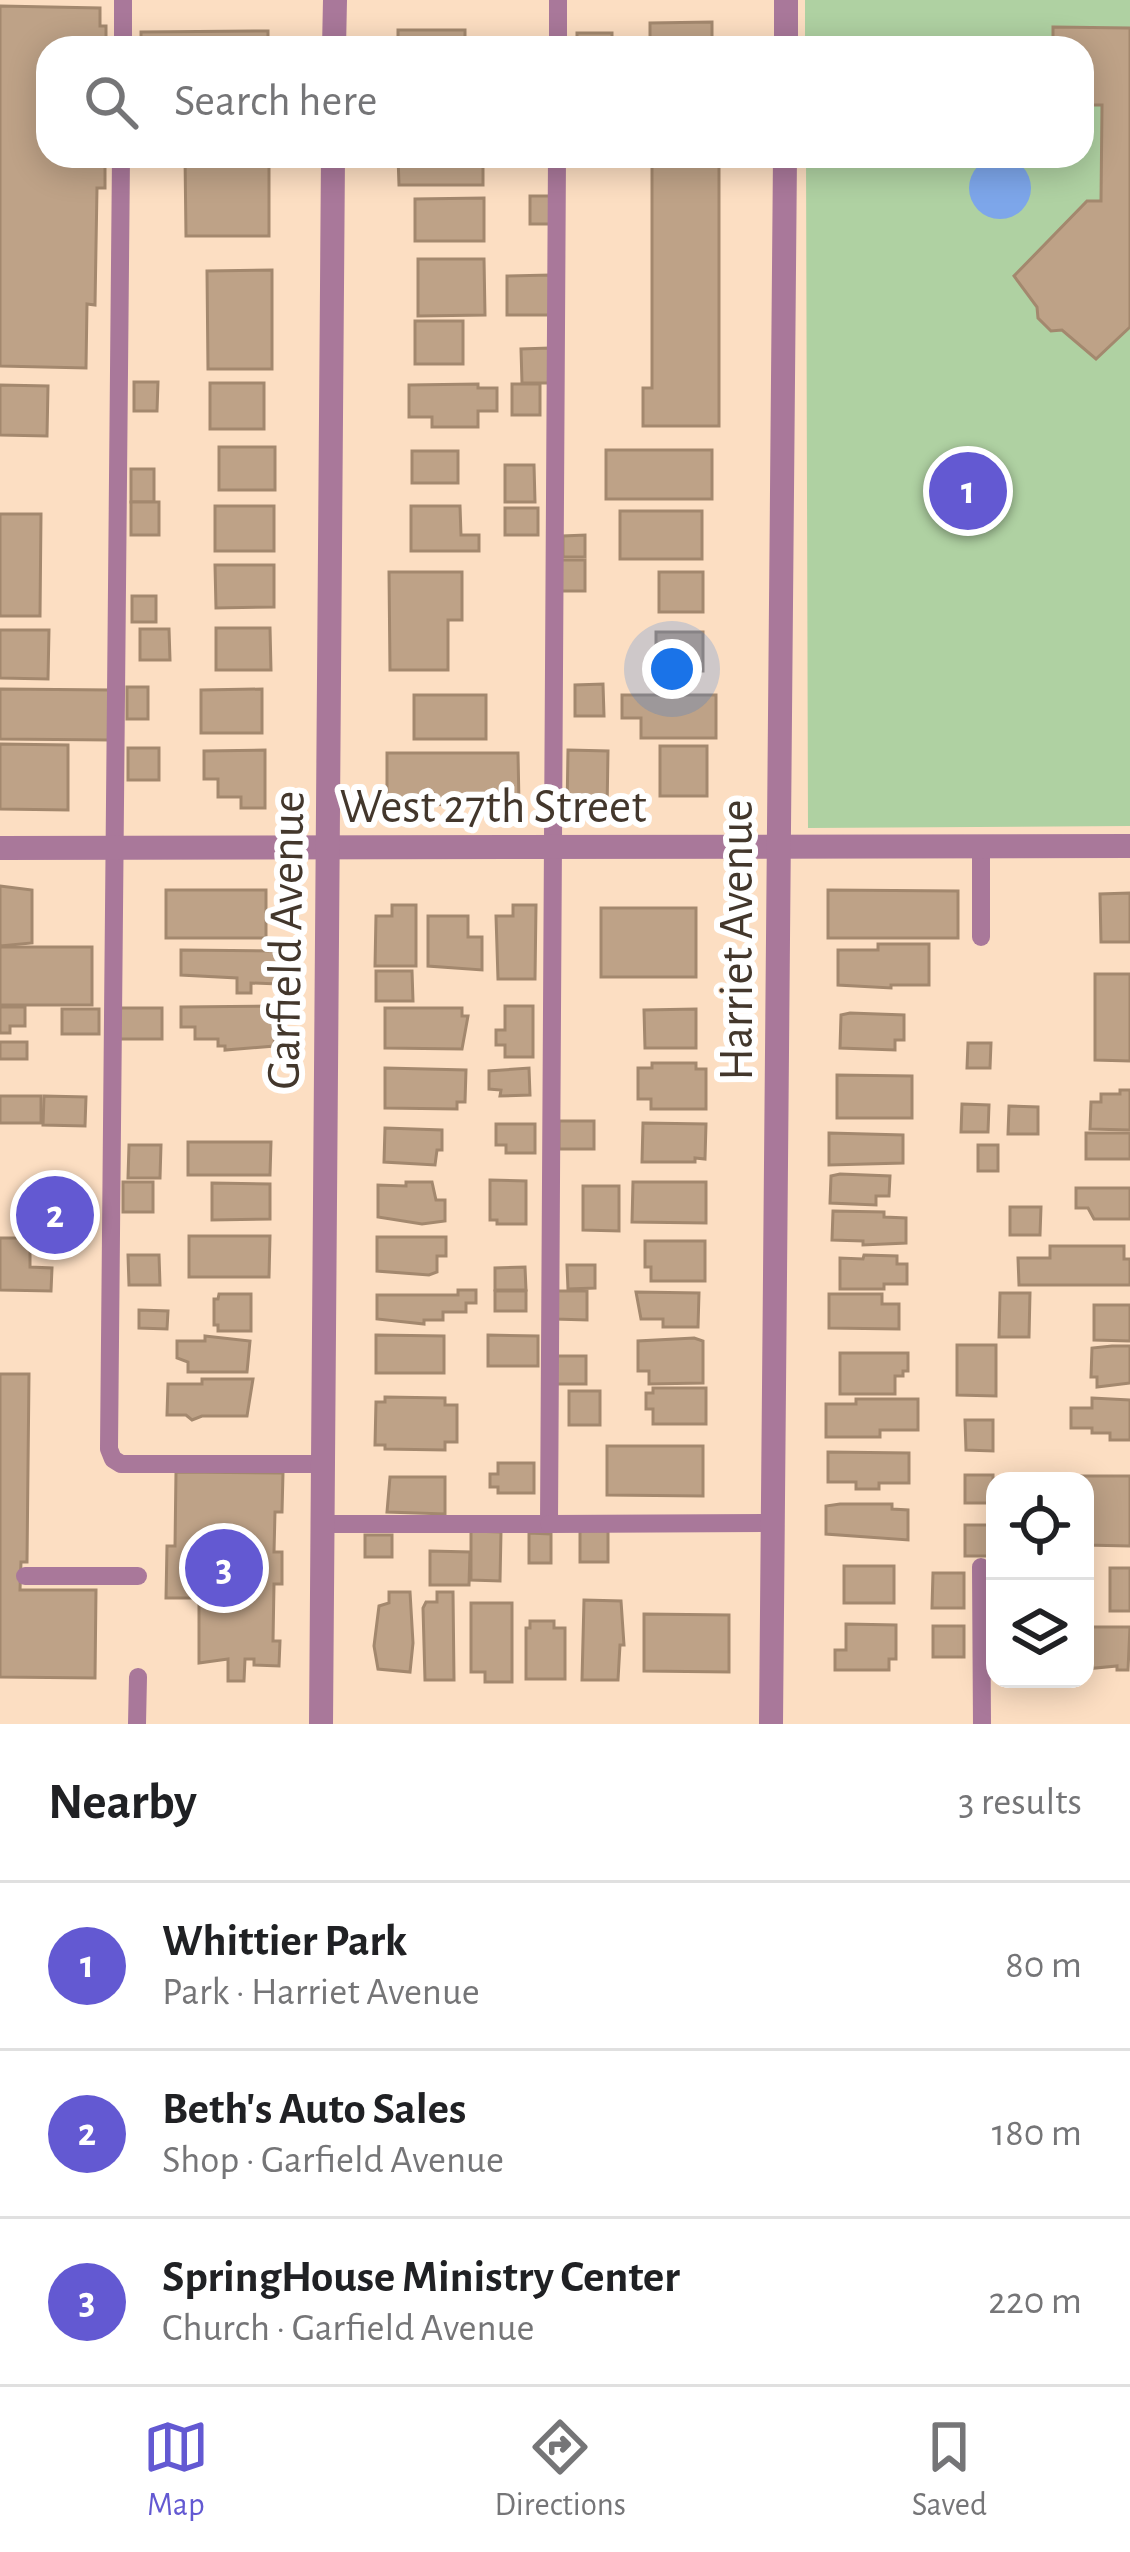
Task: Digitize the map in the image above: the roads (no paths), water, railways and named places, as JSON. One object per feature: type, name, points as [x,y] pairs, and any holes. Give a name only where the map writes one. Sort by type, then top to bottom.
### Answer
[{"type":"street","points":[[334,36],[335,0]]},
{"type":"street","points":[[786,0],[786,36]]},
{"type":"street","name":"Garfield Avenue","points":[[321,1724],[333,168]]},
{"type":"street","name":"Harriet Avenue","points":[[771,1724],[785,168]]},
{"type":"street","name":"West 27th Street","points":[[0,848],[1130,846]]},
{"type":"lane","points":[[123,0],[123,36]]},
{"type":"lane","points":[[558,0],[558,36]]},
{"type":"lane","points":[[122,168],[109,1449],[122,1464],[321,1464]]},
{"type":"lane","points":[[549,1524],[556,168]]},
{"type":"lane","points":[[981,846],[981,937]]},
{"type":"lane","points":[[321,1524],[773,1522]]},
{"type":"lane","points":[[981,1567],[982,1724]]},
{"type":"lane","points":[[25,1576],[138,1576]]},
{"type":"lane","points":[[137,1724],[138,1677]]},
{"type":"water","points":[[977,168],[1023,168],[1029,176],[1029,200],[1012,217],[988,217],[971,200],[971,176]]},
{"type":"place","name":"Whittier Park","points":[[968,491]]},
{"type":"place","name":"Beth's Auto Sales","points":[[55,1215]]},
{"type":"place","name":"SpringHouse Ministry Center","points":[[224,1568]]}]
